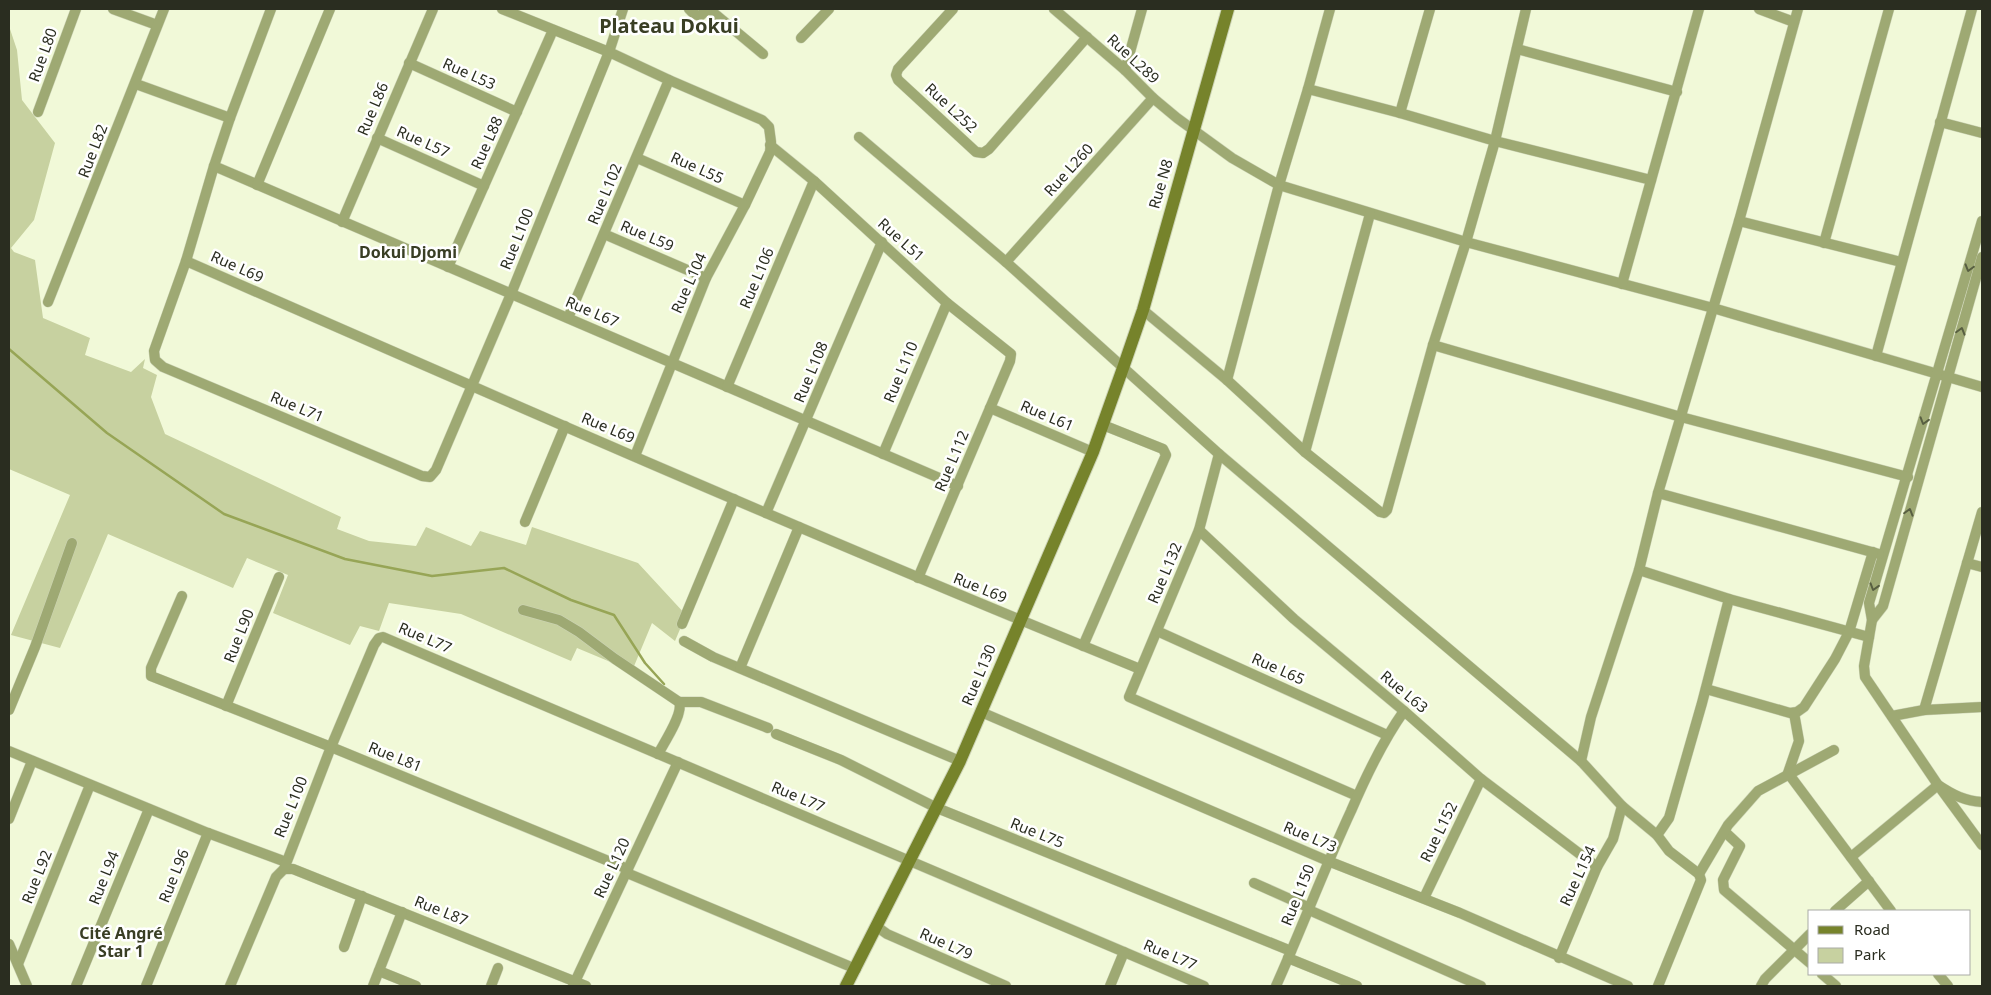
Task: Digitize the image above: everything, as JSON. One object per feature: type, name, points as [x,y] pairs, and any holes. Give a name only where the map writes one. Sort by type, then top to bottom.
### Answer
[{"type":"street","name":"Rue L80","points":[[38,112],[76,9]]},
{"type":"street","points":[[113,9],[157,25]]},
{"type":"street","name":"Rue L82","points":[[48,302],[136,84],[164,9]]},
{"type":"street","points":[[186,262],[230,118],[271,9]]},
{"type":"street","points":[[257,186],[330,9]]},
{"type":"street","name":"Rue L86","points":[[342,222],[433,9]]},
{"type":"street","points":[[502,9],[609,52],[669,80]]},
{"type":"street","name":"Rue L100","points":[[430,477],[436,470],[511,294],[609,52],[623,9]]},
{"type":"street","points":[[689,9],[700,16],[708,9],[763,54]]},
{"type":"street","points":[[801,38],[829,9]]},
{"type":"street","name":"Rue L252","points":[[953,9],[898,69],[896,75],[898,80],[976,152],[982,153],[989,149],[1087,37]]},
{"type":"street","name":"Rue L289","points":[[1055,9],[1193,131],[1232,158],[1279,185],[1466,242],[1713,308],[1982,387]]},
{"type":"street","points":[[1125,70],[1142,9]]},
{"type":"street","name":"Rue N8","points":[[1124,368],[1143,310],[1228,9]]},
{"type":"street","points":[[1227,380],[1279,185],[1330,9]]},
{"type":"street","points":[[1400,113],[1430,9]]},
{"type":"street","points":[[1143,310],[1227,380],[1305,452],[1380,512],[1384,513],[1387,510],[1433,345],[1466,242],[1495,141],[1526,9]]},
{"type":"street","points":[[1622,284],[1699,9]]},
{"type":"street","points":[[1760,9],[1794,22]]},
{"type":"street","points":[[1581,761],[1591,716],[1638,570],[1658,493],[1739,221],[1798,9]]},
{"type":"street","points":[[1824,243],[1889,9]]},
{"type":"street","points":[[1876,356],[1972,9]]},
{"type":"street","name":"Rue L88","points":[[448,267],[553,30]]},
{"type":"street","points":[[1517,49],[1677,92]]},
{"type":"street","name":"Rue L53","points":[[409,63],[516,112]]},
{"type":"street","name":"Rue L104","points":[[635,456],[706,278],[745,205],[770,152],[767,124],[762,120],[669,80]]},
{"type":"street","name":"Rue L102","points":[[568,318],[669,80]]},
{"type":"street","points":[[136,84],[230,118]]},
{"type":"street","points":[[1308,89],[1400,113],[1495,141],[1650,180]]},
{"type":"street","name":"Rue L260","points":[[1006,262],[1154,98]]},
{"type":"street","points":[[1940,122],[1982,133]]},
{"type":"street","points":[[859,137],[1006,262],[1219,454],[1581,761],[1622,806],[1657,835],[1669,851],[1700,877]]},
{"type":"street","name":"Rue L57","points":[[377,138],[484,186]]},
{"type":"street","name":"Rue L51","points":[[770,145],[814,181],[947,303],[1012,356]]},
{"type":"street","name":"Rue L55","points":[[637,158],[745,205]]},
{"type":"street","name":"Rue L67","points":[[214,166],[958,486]]},
{"type":"street","name":"Rue L106","points":[[727,387],[814,181]]},
{"type":"street","points":[[1305,452],[1370,214]]},
{"type":"street","points":[[1739,221],[1901,262]]},
{"type":"street","points":[[1872,620],[1882,606],[1982,221]]},
{"type":"street","name":"Rue L59","points":[[604,234],[706,278]]},
{"type":"street","name":"Rue L108","points":[[766,513],[882,242]]},
{"type":"street","points":[[1982,257],[1908,477],[1869,603],[1872,620],[1864,666],[1865,677],[1938,785],[1982,845]]},
{"type":"street","name":"Rue L71","points":[[186,262],[154,351],[155,360],[163,367],[422,476],[430,477]]},
{"type":"street","name":"Rue L69","points":[[186,262],[918,578],[1140,669]]},
{"type":"street","name":"Rue L110","points":[[883,454],[947,303]]},
{"type":"street","points":[[1433,345],[1681,417],[1908,477]]},
{"type":"street","name":"Rue L112","points":[[918,578],[1012,356]]},
{"type":"street","name":"Rue L130","points":[[846,986],[960,761],[1093,452],[1124,368]]},
{"type":"street","name":"Rue L61","points":[[990,408],[1093,452]]},
{"type":"street","points":[[1083,646],[1166,455],[1163,449],[1103,425]]},
{"type":"street","points":[[526,522],[564,426]]},
{"type":"street","name":"Rue L132","points":[[1219,454],[1200,530],[1129,694],[1132,700],[1357,796]]},
{"type":"street","points":[[1658,493],[1884,555]]},
{"type":"street","points":[[682,624],[734,499]]},
{"type":"street","points":[[1924,710],[1982,512]]},
{"type":"street","points":[[740,668],[799,527]]},
{"type":"street","name":"Rue L63","points":[[1200,530],[1294,619],[1404,711],[1481,779],[1597,867]]},
{"type":"street","points":[[9,710],[35,647],[72,543]]},
{"type":"street","points":[[1706,689],[1790,713],[1798,712],[1804,707],[1836,659],[1849,632],[1873,552]]},
{"type":"street","points":[[1967,563],[1982,567]]},
{"type":"street","points":[[1638,570],[1729,599],[1869,637]]},
{"type":"street","name":"Rue L90","points":[[226,706],[279,577]]},
{"type":"street","name":"Rue L81","points":[[182,596],[151,668],[150,674],[154,678],[331,747],[856,969]]},
{"type":"street","points":[[1657,835],[1669,818],[1706,689],[1729,599]]},
{"type":"street","points":[[523,610],[559,620],[679,702],[681,705],[679,713],[658,754]]},
{"type":"street","name":"Rue L65","points":[[1157,630],[1387,735]]},
{"type":"street","name":"Rue L100","points":[[230,986],[276,877],[285,866],[331,747],[374,645],[379,638]]},
{"type":"street","name":"Rue L77","points":[[379,638],[388,638],[1199,985]]},
{"type":"street","points":[[684,641],[714,657],[960,761]]},
{"type":"street","name":"Rue L75","points":[[679,702],[701,702],[772,731],[841,760],[937,808],[1290,955],[1357,986]]},
{"type":"street","points":[[1892,716],[1924,710],[1982,706]]},
{"type":"street","name":"Rue L150","points":[[1276,986],[1357,796],[1387,735],[1404,711]]},
{"type":"street","name":"Rue L73","points":[[981,712],[1328,861],[1424,898],[1559,958],[1628,986]]},
{"type":"street","points":[[1788,773],[1799,741],[1794,713]]},
{"type":"street","points":[[1658,986],[1700,877],[1725,832],[1743,806],[1758,791],[1788,773],[1834,750]]},
{"type":"street","name":"Rue L87","points":[[9,752],[574,984],[586,986]]},
{"type":"street","points":[[9,819],[32,762]]},
{"type":"street","name":"Rue L120","points":[[574,984],[678,762]]},
{"type":"street","points":[[1788,773],[1890,910]]},
{"type":"street","name":"Rue L152","points":[[1424,898],[1481,779]]},
{"type":"street","name":"Rue L92","points":[[18,964],[90,785]]},
{"type":"street","points":[[1938,785],[1962,799],[1982,802]]},
{"type":"street","points":[[1851,857],[1938,785]]},
{"type":"street","name":"Rue L154","points":[[1559,958],[1597,867],[1613,839],[1622,806]]},
{"type":"street","name":"Rue L94","points":[[76,986],[149,809]]},
{"type":"street","points":[[1725,832],[1740,846],[1723,880],[1724,890],[1808,961]]},
{"type":"street","name":"Rue L96","points":[[146,986],[208,833]]},
{"type":"street","points":[[1836,910],[1869,881]]},
{"type":"street","points":[[1254,883],[1481,986]]},
{"type":"street","points":[[344,947],[362,896]]},
{"type":"street","points":[[373,986],[383,973],[402,912]]},
{"type":"street","name":"Rue L79","points":[[876,926],[887,934],[1006,986]]},
{"type":"street","points":[[1761,986],[1765,979],[1808,936]]},
{"type":"street","points":[[9,944],[27,986]]},
{"type":"street","points":[[1110,986],[1124,952]]},
{"type":"street","points":[[491,986],[498,968]]},
{"type":"street","points":[[383,973],[416,986]]},
{"type":"street","points":[[1823,975],[1836,986]]},
{"type":"street","points":[[1939,975],[1948,986]]},
{"type":"green space","points":[[9,26],[17,50],[22,100],[55,143],[34,220],[11,248],[14,252],[35,260],[43,318],[90,338],[85,355],[131,372],[145,359],[143,368],[157,375],[151,397],[165,434],[341,517],[337,529],[369,541],[416,546],[426,527],[471,546],[480,531],[526,545],[532,527],[638,563],[686,615],[675,641],[652,623],[632,671],[577,648],[571,661],[461,614],[389,603],[379,631],[360,626],[350,645],[273,613],[288,575],[247,558],[233,588],[108,534],[60,648],[11,635],[70,495],[9,469]]},
{"type":"waterway","points":[[9,349],[107,433],[224,514],[345,559],[432,576],[504,568],[571,600],[614,615],[645,663],[664,684]]},
{"type":"district","name":"Plateau Dokui","points":[[669,26]]},
{"type":"district","name":"Dokui Djomi","points":[[408,252]]},
{"type":"district","name":"Cité Angré Star 1","points":[[121,942]]}]
